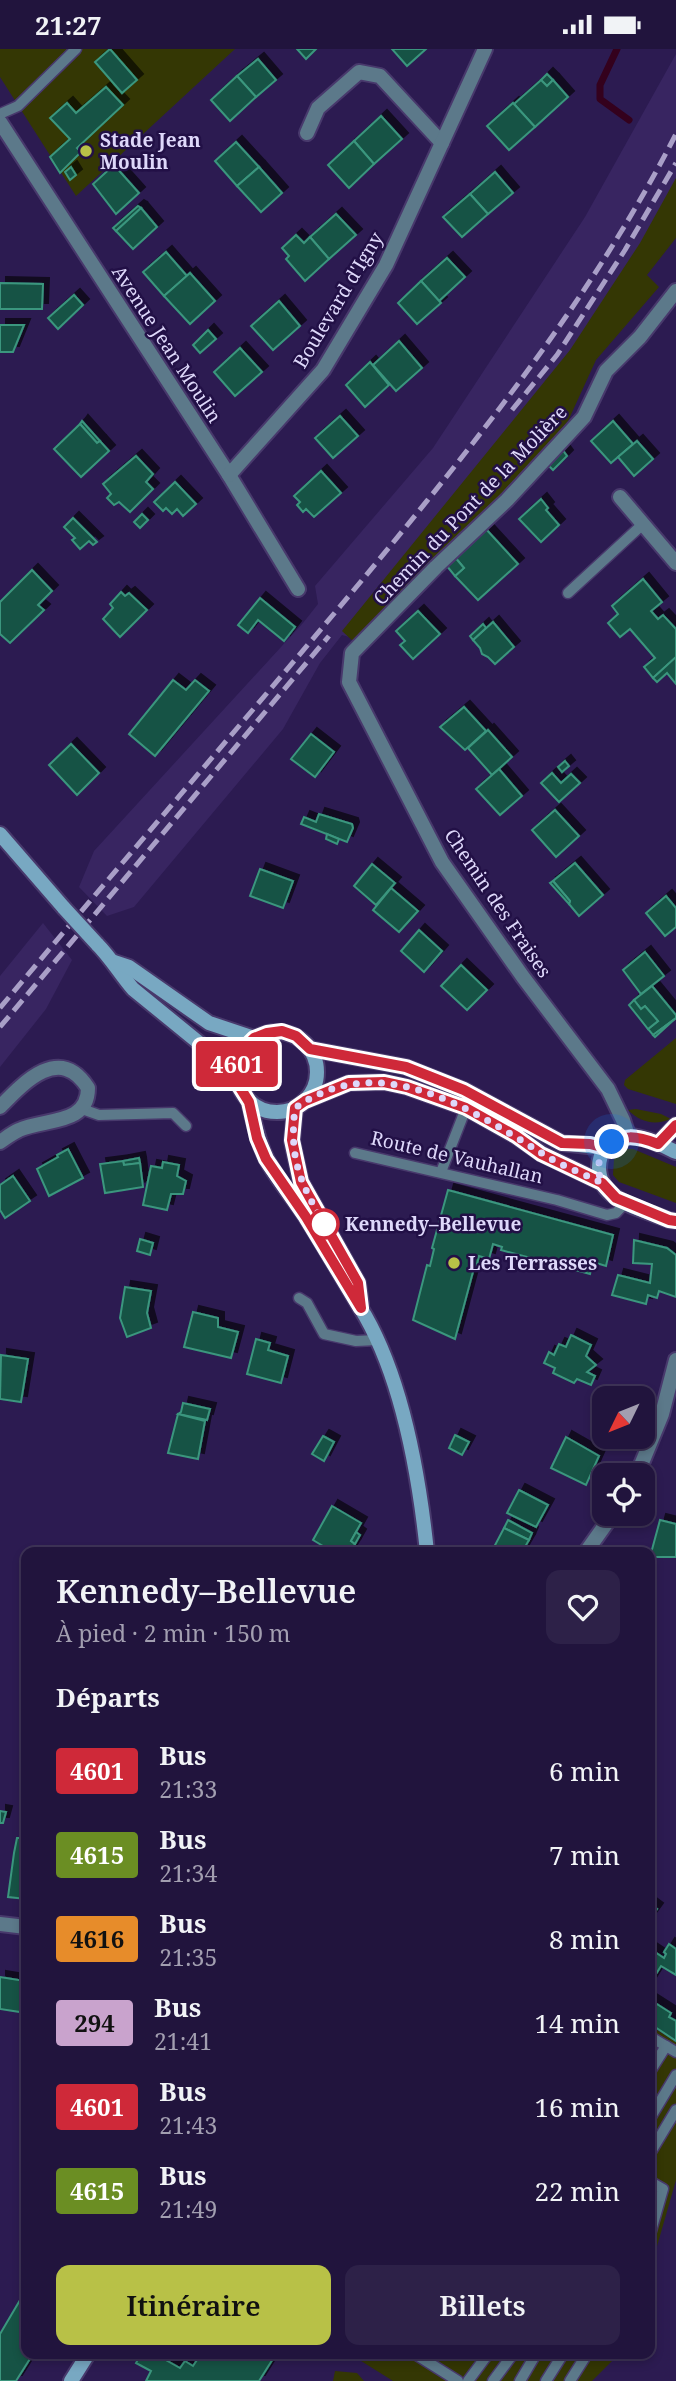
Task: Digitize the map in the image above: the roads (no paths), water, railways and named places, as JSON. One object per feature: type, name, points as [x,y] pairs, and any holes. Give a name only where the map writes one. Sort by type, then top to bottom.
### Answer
[{"type":"main road","points":[[0,834],[114,961],[121,975],[154,1008],[236,1073]]},
{"type":"main road","points":[[114,961],[129,967],[209,1023],[254,1038]]},
{"type":"main road","points":[[249,1102],[267,1111],[279,1113],[300,1105],[314,1089],[318,1074],[315,1058],[296,1036],[282,1031],[254,1038],[244,1048],[238,1060],[236,1073],[239,1086],[249,1102],[257,1138],[266,1159],[306,1217],[361,1308],[377,1340],[408,1435],[427,1547]]},
{"type":"main road","name":"Route de Vauhallan","points":[[310,1049],[406,1067],[464,1090],[562,1143],[590,1144],[605,1148]]},
{"type":"main road","name":"Route de Vauhallan","points":[[300,1105],[349,1083],[384,1082],[443,1099],[466,1108],[516,1136],[541,1154],[602,1183],[613,1196],[676,1221]]},
{"type":"main road","points":[[300,1105],[292,1140],[299,1174],[313,1205],[358,1283],[361,1308]]},
{"type":"main road","points":[[658,1144],[676,1125]]},
{"type":"main road","points":[[602,1183],[598,1174],[600,1154],[621,1137],[644,1138],[676,1152]]},
{"type":"main road","points":[[71,2381],[85,2359]]},
{"type":"street","name":"Boulevard d'Igny","points":[[229,475],[323,370],[386,265],[485,49]]},
{"type":"street","points":[[307,133],[318,108],[359,72],[380,76],[442,143]]},
{"type":"street","name":"Avenue Jean Moulin","points":[[0,122],[229,475],[298,589]]},
{"type":"street","name":"Chemin du Pont de la Molière","points":[[349,682],[352,653],[436,566],[507,500],[584,417],[606,371],[640,337],[676,291]]},
{"type":"street","points":[[620,497],[676,563]]},
{"type":"street","name":"Chemin des Fraises","points":[[349,682],[442,862],[608,1089],[628,1136]]},
{"type":"street","points":[[0,1107],[34,1075],[52,1067],[74,1072],[88,1088],[88,1099],[82,1109],[70,1117],[20,1129],[0,1142]]},
{"type":"street","points":[[642,1463],[662,1414],[676,1360]]},
{"type":"street","points":[[590,1547],[604,1526]]},
{"type":"street","points":[[0,1924],[21,1926]]},
{"type":"lane","points":[[0,114],[18,106],[76,49]]},
{"type":"lane","points":[[568,593],[643,524]]},
{"type":"lane","points":[[441,1172],[466,1108]]},
{"type":"lane","points":[[82,1109],[99,1115],[173,1113],[186,1126]]},
{"type":"lane","name":"Route de Vauhallan","points":[[355,1153],[557,1200],[607,1215],[616,1213],[626,1202]]},
{"type":"lane","points":[[299,1298],[307,1303],[324,1334],[356,1341],[377,1340]]},
{"type":"lane","points":[[655,2040],[676,2052]]},
{"type":"lane","points":[[655,2063],[666,2046]]},
{"type":"lane","points":[[655,2110],[676,2075]]},
{"type":"lane","points":[[655,2145],[676,2110]]},
{"type":"lane","points":[[655,2184],[663,2189]]},
{"type":"lane","points":[[655,2202],[663,2189]]},
{"type":"lane","points":[[655,2217],[663,2189]]},
{"type":"lane","points":[[423,2359],[458,2381]]},
{"type":"lane","points":[[468,2381],[484,2359]]},
{"type":"lane","points":[[493,2381],[509,2359]]},
{"type":"lane","points":[[520,2381],[534,2359]]},
{"type":"lane","points":[[546,2381],[560,2359]]},
{"type":"lane","points":[[570,2381],[584,2359]]},
{"type":"waterway","points":[[617,49],[600,85],[600,99],[629,120]]},
{"type":"railway","points":[[0,1008],[363,579],[491,419],[571,309],[643,194],[676,134]]},
{"type":"railway","points":[[512,410],[557,355],[625,250],[676,163]]},
{"type":"railway","points":[[0,1027],[329,636]]},
{"type":"place","name":"Stade Jean Moulin","points":[[86,151]]},
{"type":"place","name":"Kennedy–Bellevue","points":[[324,1224]]},
{"type":"place","name":"Les Terrasses","points":[[454,1263]]}]
